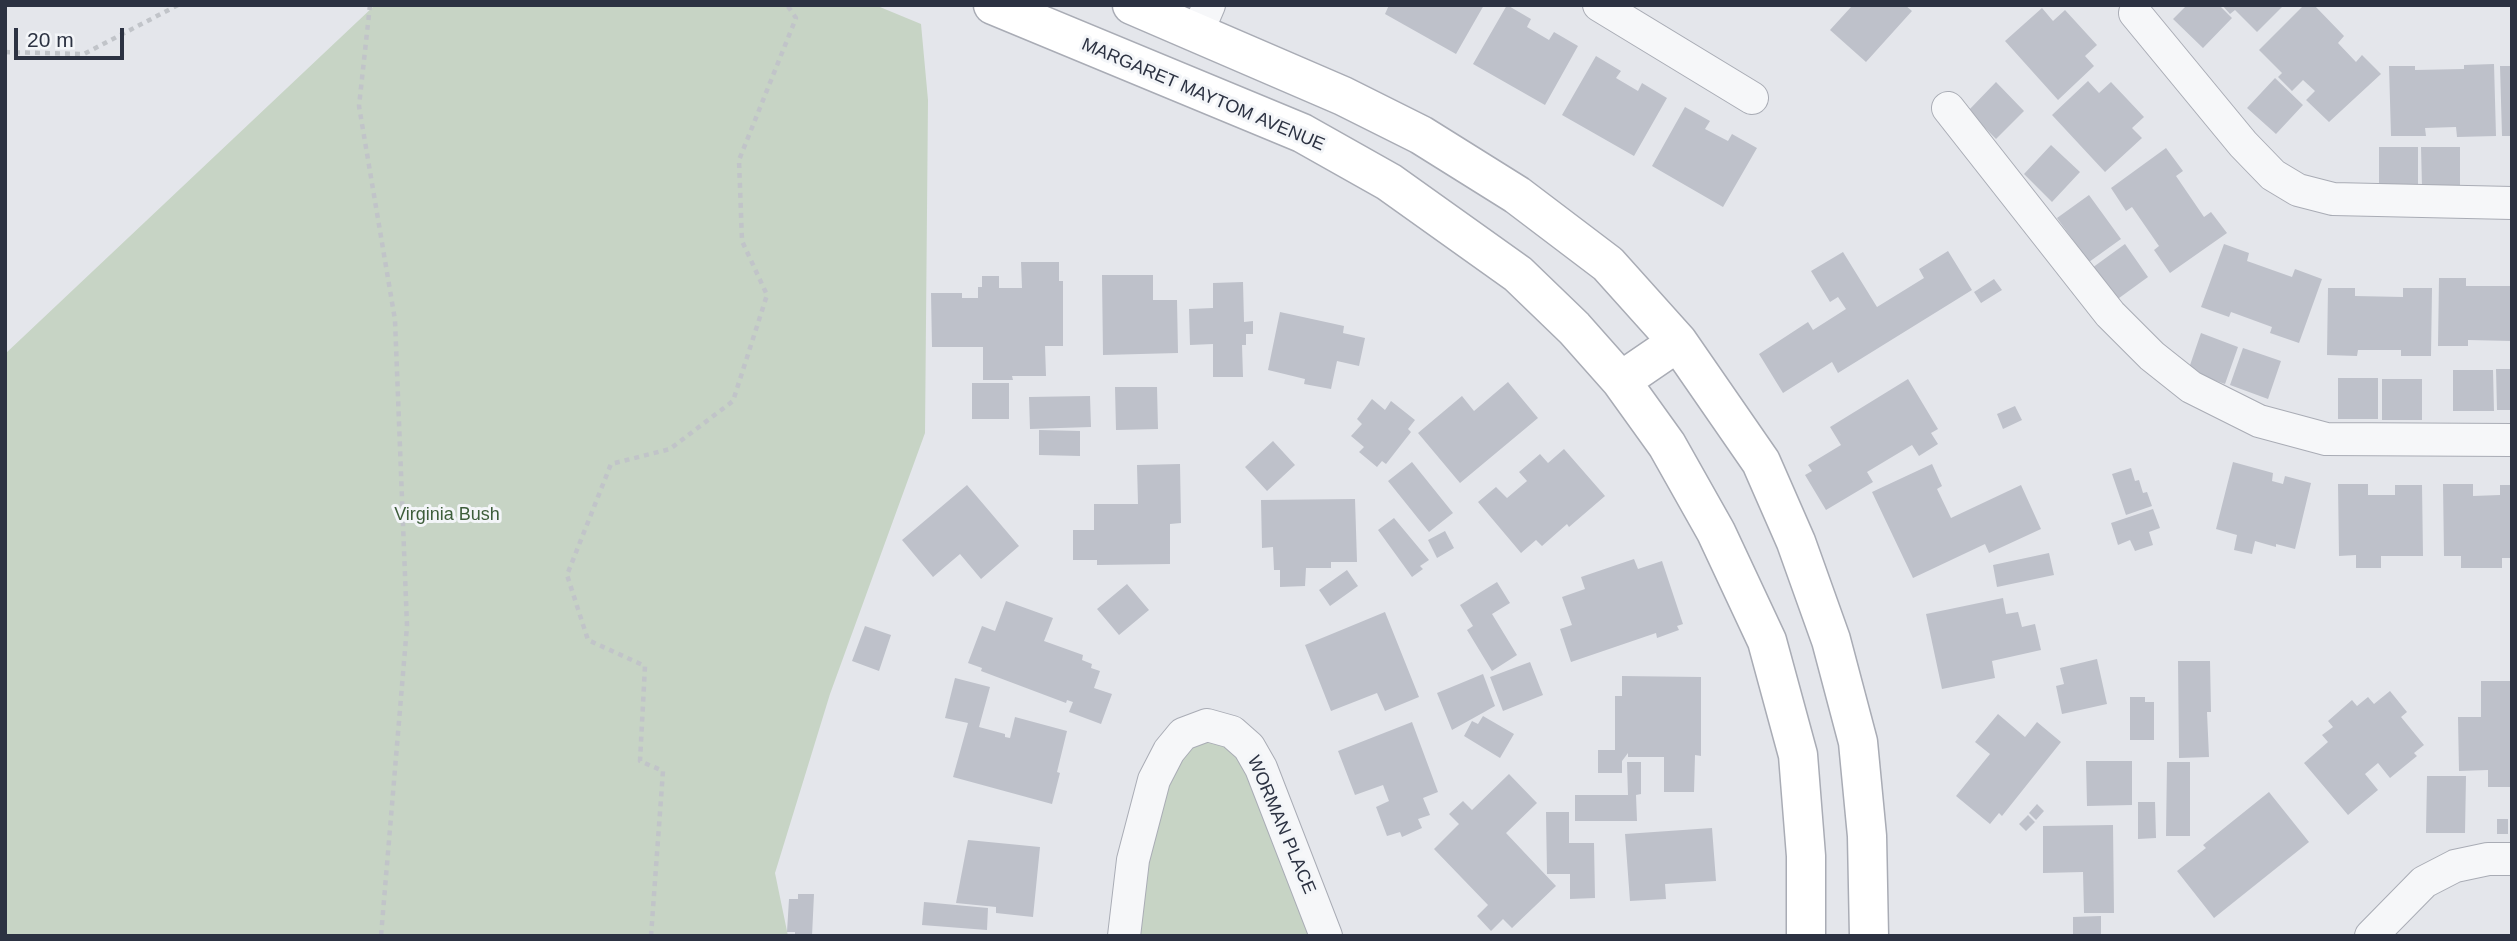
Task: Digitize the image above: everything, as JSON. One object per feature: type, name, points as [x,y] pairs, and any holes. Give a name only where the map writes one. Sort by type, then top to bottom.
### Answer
[{"type":"street","name":"MARGARET MAYTOM AVENUE","points":[[993,5],[1302,133],[1389,183],[1518,274],[1574,328],[1620,381],[1667,445],[1716,532],[1768,642],[1798,755],[1806,856],[1806,936]]},
{"type":"street","points":[[1132,5],[1203,19],[1343,96],[1421,135],[1517,195],[1608,264],[1678,342],[1761,462],[1796,542],[1831,640],[1858,742],[1867,836],[1868,936]]},
{"type":"street","points":[[1599,5],[1752,98]]},
{"type":"street","points":[[2135,13],[2243,144],[2273,175],[2298,190],[2333,200],[2512,204]]},
{"type":"street","points":[[1948,107],[2110,314],[2152,356],[2192,387],[2259,421],[2326,439],[2512,440]]},
{"type":"street","points":[[1620,381],[1678,342]]},
{"type":"street","name":"WORMAN PLACE","points":[[1124,936],[1133,860],[1154,780],[1169,751],[1183,734],[1207,725],[1232,732],[1249,747],[1261,768],[1326,936]]},
{"type":"street","points":[[2371,936],[2424,882],[2455,866],[2488,859],[2512,859]]},
{"type":"path","points":[[5,52],[84,54],[178,5]]},
{"type":"path","points":[[370,5],[359,106],[395,320],[407,626],[381,936]]},
{"type":"path","points":[[651,936],[663,771],[640,761],[645,666],[588,640],[567,575],[611,464],[670,449],[733,401],[767,295],[742,241],[740,160],[796,18],[787,5]]},
{"type":"green space","name":"Virginia Bush","points":[[375,5],[875,5],[921,24],[928,100],[925,433],[830,694],[775,873],[788,936],[5,936],[5,354]]},
{"type":"green space","points":[[1191,737],[1243,743],[1329,936],[1131,936],[1166,754]]},
{"type":"building","points":[[1389,5],[1484,5],[1456,54],[1385,14]]},
{"type":"building","points":[[1507,5],[1531,19],[1527,27],[1549,40],[1554,32],[1578,46],[1545,105],[1473,64]]},
{"type":"building","points":[[1849,5],[1905,5],[1912,11],[1866,62],[1830,30],[1851,7]]},
{"type":"building","points":[[2187,5],[2219,5],[2232,18],[2203,48],[2173,19]]},
{"type":"building","points":[[2222,5],[2284,5],[2257,32],[2235,10],[2230,14]]},
{"type":"building","points":[[2304,5],[2314,5],[2344,36],[2338,43],[2356,62],[2362,55],[2381,74],[2329,122],[2306,100],[2315,91],[2303,80],[2292,91],[2278,77],[2282,73],[2259,50]]},
{"type":"building","points":[[2042,8],[2053,21],[2065,10],[2097,45],[2085,56],[2094,66],[2058,100],[2005,41]]},
{"type":"building","points":[[1596,56],[1621,71],[1616,78],[1638,91],[1642,83],[1667,98],[1634,156],[1562,115]]},
{"type":"building","points":[[2494,64],[2496,136],[2457,137],[2456,127],[2425,128],[2426,136],[2391,136],[2389,66],[2415,66],[2415,70],[2464,69],[2464,65]]},
{"type":"building","points":[[2500,66],[2512,66],[2512,136],[2502,136]]},
{"type":"building","points":[[2275,78],[2303,105],[2276,134],[2247,108]]},
{"type":"building","points":[[2088,81],[2099,93],[2111,82],[2144,117],[2132,128],[2142,138],[2105,172],[2052,115]]},
{"type":"building","points":[[1996,82],[2024,111],[1996,139],[1968,111]]},
{"type":"building","points":[[1685,107],[1710,121],[1705,129],[1728,141],[1732,134],[1757,148],[1723,207],[1652,166]]},
{"type":"building","points":[[2051,145],[2080,172],[2052,202],[2024,174]]},
{"type":"building","points":[[2379,147],[2418,147],[2418,187],[2379,187]]},
{"type":"building","points":[[2421,147],[2460,147],[2460,187],[2422,187]]},
{"type":"building","points":[[2166,148],[2183,171],[2176,176],[2204,217],[2211,212],[2227,233],[2170,273],[2154,250],[2159,246],[2132,207],[2126,211],[2111,188]]},
{"type":"building","points":[[2089,195],[2121,239],[2089,262],[2057,218]]},
{"type":"building","points":[[2125,244],[2148,277],[2115,301],[2092,268]]},
{"type":"building","points":[[2224,244],[2249,253],[2247,261],[2292,277],[2295,269],[2322,279],[2299,343],[2270,333],[2272,327],[2231,312],[2229,317],[2201,307]]},
{"type":"building","points":[[1948,251],[1972,290],[1838,373],[1832,362],[1783,393],[1759,354],[1808,322],[1813,330],[1846,309],[1838,297],[1830,302],[1811,271],[1843,252],[1877,307],[1924,278],[1919,269]]},
{"type":"building","points":[[1021,262],[1059,262],[1059,281],[1063,281],[1063,346],[1045,346],[1046,376],[1012,376],[1013,380],[983,380],[983,347],[932,347],[931,293],[962,293],[962,298],[978,298],[982,276],[999,276],[999,288],[1022,288]]},
{"type":"building","points":[[1102,275],[1153,275],[1153,300],[1177,300],[1178,353],[1103,355]]},
{"type":"building","points":[[2439,278],[2466,278],[2466,286],[2512,286],[2512,341],[2468,340],[2468,346],[2438,346]]},
{"type":"building","points":[[1994,279],[2002,290],[1981,303],[1974,292]]},
{"type":"building","points":[[1243,282],[1244,322],[1253,321],[1253,334],[1246,334],[1246,345],[1242,345],[1243,377],[1213,377],[1213,344],[1190,345],[1189,309],[1213,308],[1213,283]]},
{"type":"building","points":[[2328,288],[2355,288],[2355,296],[2403,297],[2403,288],[2432,288],[2431,356],[2401,356],[2401,350],[2358,350],[2357,356],[2327,355]]},
{"type":"building","points":[[1280,312],[1344,326],[1343,333],[1365,338],[1359,366],[1337,361],[1331,389],[1304,384],[1305,379],[1268,370]]},
{"type":"building","points":[[2201,333],[2238,347],[2225,384],[2188,371]]},
{"type":"building","points":[[2243,348],[2281,361],[2268,399],[2230,385]]},
{"type":"building","points":[[2496,369],[2512,369],[2512,410],[2497,410]]},
{"type":"building","points":[[2453,370],[2493,370],[2494,411],[2453,411]]},
{"type":"building","points":[[2338,378],[2378,378],[2378,419],[2338,419]]},
{"type":"building","points":[[1908,379],[1938,429],[1931,433],[1938,444],[1919,456],[1912,445],[1867,472],[1873,482],[1826,510],[1805,475],[1812,471],[1808,465],[1841,445],[1830,427]]},
{"type":"building","points":[[2382,379],[2422,379],[2422,420],[2382,420]]},
{"type":"building","points":[[1508,382],[1538,418],[1460,483],[1418,433],[1462,396],[1474,411]]},
{"type":"building","points":[[972,383],[1009,383],[1009,419],[972,419]]},
{"type":"building","points":[[1115,387],[1157,387],[1158,429],[1116,430]]},
{"type":"building","points":[[1090,396],[1091,427],[1030,429],[1029,397]]},
{"type":"building","points":[[1372,399],[1385,410],[1391,401],[1415,420],[1408,429],[1411,432],[1386,464],[1382,461],[1377,467],[1359,452],[1364,447],[1351,436],[1362,424],[1357,419]]},
{"type":"building","points":[[2015,406],[2022,420],[2003,429],[1997,414]]},
{"type":"building","points":[[1039,430],[1080,431],[1080,456],[1039,455]]},
{"type":"building","points":[[1273,441],[1295,465],[1267,491],[1245,467]]},
{"type":"building","points":[[1564,449],[1605,496],[1542,546],[1536,540],[1521,553],[1478,502],[1496,487],[1507,498],[1527,481],[1519,472],[1540,454],[1548,463]]},
{"type":"building","points":[[1412,462],[1453,513],[1429,532],[1388,481]]},
{"type":"building","points":[[2233,462],[2273,473],[2272,481],[2283,484],[2285,476],[2311,483],[2295,549],[2255,541],[2252,554],[2234,550],[2237,535],[2216,529]]},
{"type":"building","points":[[1180,464],[1181,523],[1170,524],[1170,564],[1097,565],[1097,560],[1073,560],[1073,530],[1094,530],[1094,504],[1138,504],[1137,465]]},
{"type":"building","points":[[1932,464],[1942,486],[1937,489],[1951,518],[2021,485],[2041,529],[1989,553],[1985,544],[1913,578],[1872,492]]},
{"type":"building","points":[[2131,468],[2135,481],[2139,480],[2143,493],[2147,492],[2152,506],[2126,515],[2112,474]]},
{"type":"building","points":[[2338,484],[2368,484],[2368,495],[2395,495],[2395,485],[2422,485],[2423,556],[2381,556],[2381,568],[2356,568],[2356,555],[2339,556]]},
{"type":"building","points":[[2443,484],[2473,484],[2473,496],[2500,495],[2500,485],[2512,485],[2512,558],[2502,558],[2502,568],[2461,568],[2461,556],[2444,556]]},
{"type":"building","points":[[967,485],[1019,546],[981,579],[960,554],[933,577],[902,540]]},
{"type":"building","points":[[1355,499],[1357,562],[1331,562],[1331,568],[1306,568],[1305,586],[1280,587],[1280,570],[1274,570],[1273,547],[1262,548],[1261,500]]},
{"type":"building","points":[[2153,509],[2160,528],[2149,532],[2153,545],[2135,551],[2130,540],[2118,545],[2111,523]]},
{"type":"building","points":[[1394,518],[1429,560],[1420,566],[1423,569],[1412,577],[1378,530]]},
{"type":"building","points":[[1445,531],[1454,548],[1437,558],[1428,540]]},
{"type":"building","points":[[2049,553],[2054,575],[1997,587],[1993,565]]},
{"type":"building","points":[[1634,559],[1638,569],[1662,561],[1683,624],[1677,626],[1679,630],[1657,638],[1656,633],[1571,662],[1560,629],[1572,625],[1562,597],[1585,589],[1581,577]]},
{"type":"building","points":[[1347,570],[1358,586],[1330,606],[1319,590]]},
{"type":"building","points":[[1497,582],[1510,603],[1492,614],[1517,655],[1492,671],[1467,630],[1473,626],[1460,605]]},
{"type":"building","points":[[1127,584],[1149,610],[1119,635],[1097,609]]},
{"type":"building","points":[[2003,598],[2006,614],[2018,612],[2022,627],[2035,624],[2041,650],[1992,661],[1995,678],[1942,689],[1926,614]]},
{"type":"building","points":[[1006,601],[1053,618],[1044,641],[1083,655],[1082,660],[1092,664],[1091,668],[1100,671],[1094,688],[1112,694],[1101,724],[1069,712],[1073,702],[1067,700],[1066,703],[981,671],[982,668],[968,663],[982,626],[995,631]]},
{"type":"building","points":[[1385,612],[1419,697],[1385,711],[1377,693],[1331,711],[1305,645]]},
{"type":"building","points":[[865,626],[891,635],[879,671],[852,661]]},
{"type":"building","points":[[2097,659],[2107,704],[2062,714],[2056,686],[2064,684],[2060,668]]},
{"type":"building","points":[[2178,661],[2210,661],[2211,712],[2207,712],[2209,757],[2179,758]]},
{"type":"building","points":[[1530,662],[1543,695],[1503,711],[1490,677]]},
{"type":"building","points":[[1483,674],[1495,706],[1452,730],[1437,693]]},
{"type":"building","points":[[1622,676],[1701,677],[1701,756],[1695,755],[1694,792],[1664,792],[1664,757],[1628,757],[1628,753],[1622,761],[1622,773],[1598,773],[1598,750],[1615,750],[1615,696],[1622,696]]},
{"type":"building","points":[[955,678],[990,687],[979,727],[1010,738],[1015,717],[1067,731],[1052,804],[953,777],[968,723],[945,718]]},
{"type":"building","points":[[2481,681],[2512,681],[2512,787],[2488,787],[2488,770],[2459,771],[2458,717],[2481,717]]},
{"type":"building","points":[[2390,691],[2407,712],[2401,717],[2424,745],[2414,753],[2417,756],[2390,778],[2378,763],[2365,774],[2378,790],[2348,815],[2304,763],[2328,742],[2322,735],[2333,727],[2328,721],[2352,700],[2357,706],[2368,697],[2374,704]]},
{"type":"building","points":[[2130,697],[2145,697],[2145,702],[2154,702],[2154,740],[2130,740]]},
{"type":"building","points":[[1998,714],[2025,737],[2037,722],[2061,742],[2002,816],[1999,813],[1990,824],[1956,796],[1990,754],[1975,742]]},
{"type":"building","points":[[1483,716],[1514,734],[1500,758],[1464,736],[1472,721],[1478,724]]},
{"type":"building","points":[[1412,722],[1438,792],[1423,798],[1430,815],[1418,819],[1422,828],[1402,837],[1400,832],[1387,836],[1376,807],[1389,801],[1383,785],[1355,795],[1338,751]]},
{"type":"building","points":[[2086,761],[2132,761],[2132,805],[2087,806]]},
{"type":"building","points":[[1627,762],[1641,762],[1641,794],[1636,795],[1637,821],[1575,821],[1575,795],[1628,795]]},
{"type":"building","points":[[2167,762],[2190,762],[2190,836],[2166,836]]},
{"type":"building","points":[[1509,774],[1537,803],[1506,833],[1556,886],[1512,928],[1503,919],[1491,931],[1477,916],[1488,905],[1434,849],[1459,824],[1449,814],[1463,801],[1472,810]]},
{"type":"building","points":[[2427,776],[2466,776],[2465,833],[2426,833]]},
{"type":"building","points":[[2269,792],[2309,842],[2214,918],[2177,871],[2206,848],[2203,845]]},
{"type":"building","points":[[2138,802],[2155,802],[2156,838],[2138,839]]},
{"type":"building","points":[[2037,804],[2044,811],[2036,820],[2029,813]]},
{"type":"building","points":[[1546,812],[1569,812],[1569,843],[1594,843],[1595,898],[1570,899],[1570,874],[1547,874]]},
{"type":"building","points":[[2028,815],[2035,822],[2026,831],[2019,824]]},
{"type":"building","points":[[2497,819],[2508,819],[2508,834],[2497,834]]},
{"type":"building","points":[[2113,825],[2114,913],[2084,913],[2083,872],[2043,873],[2043,826]]},
{"type":"building","points":[[1712,828],[1716,881],[1665,884],[1666,899],[1630,901],[1625,834]]},
{"type":"building","points":[[968,840],[1040,847],[1033,917],[996,913],[996,907],[956,903]]},
{"type":"building","points":[[798,894],[814,894],[812,936],[795,936],[795,932],[787,932],[789,899],[798,899]]},
{"type":"building","points":[[924,902],[988,908],[987,930],[922,925]]},
{"type":"building","points":[[2101,916],[2101,936],[2073,936],[2073,917]]}]
